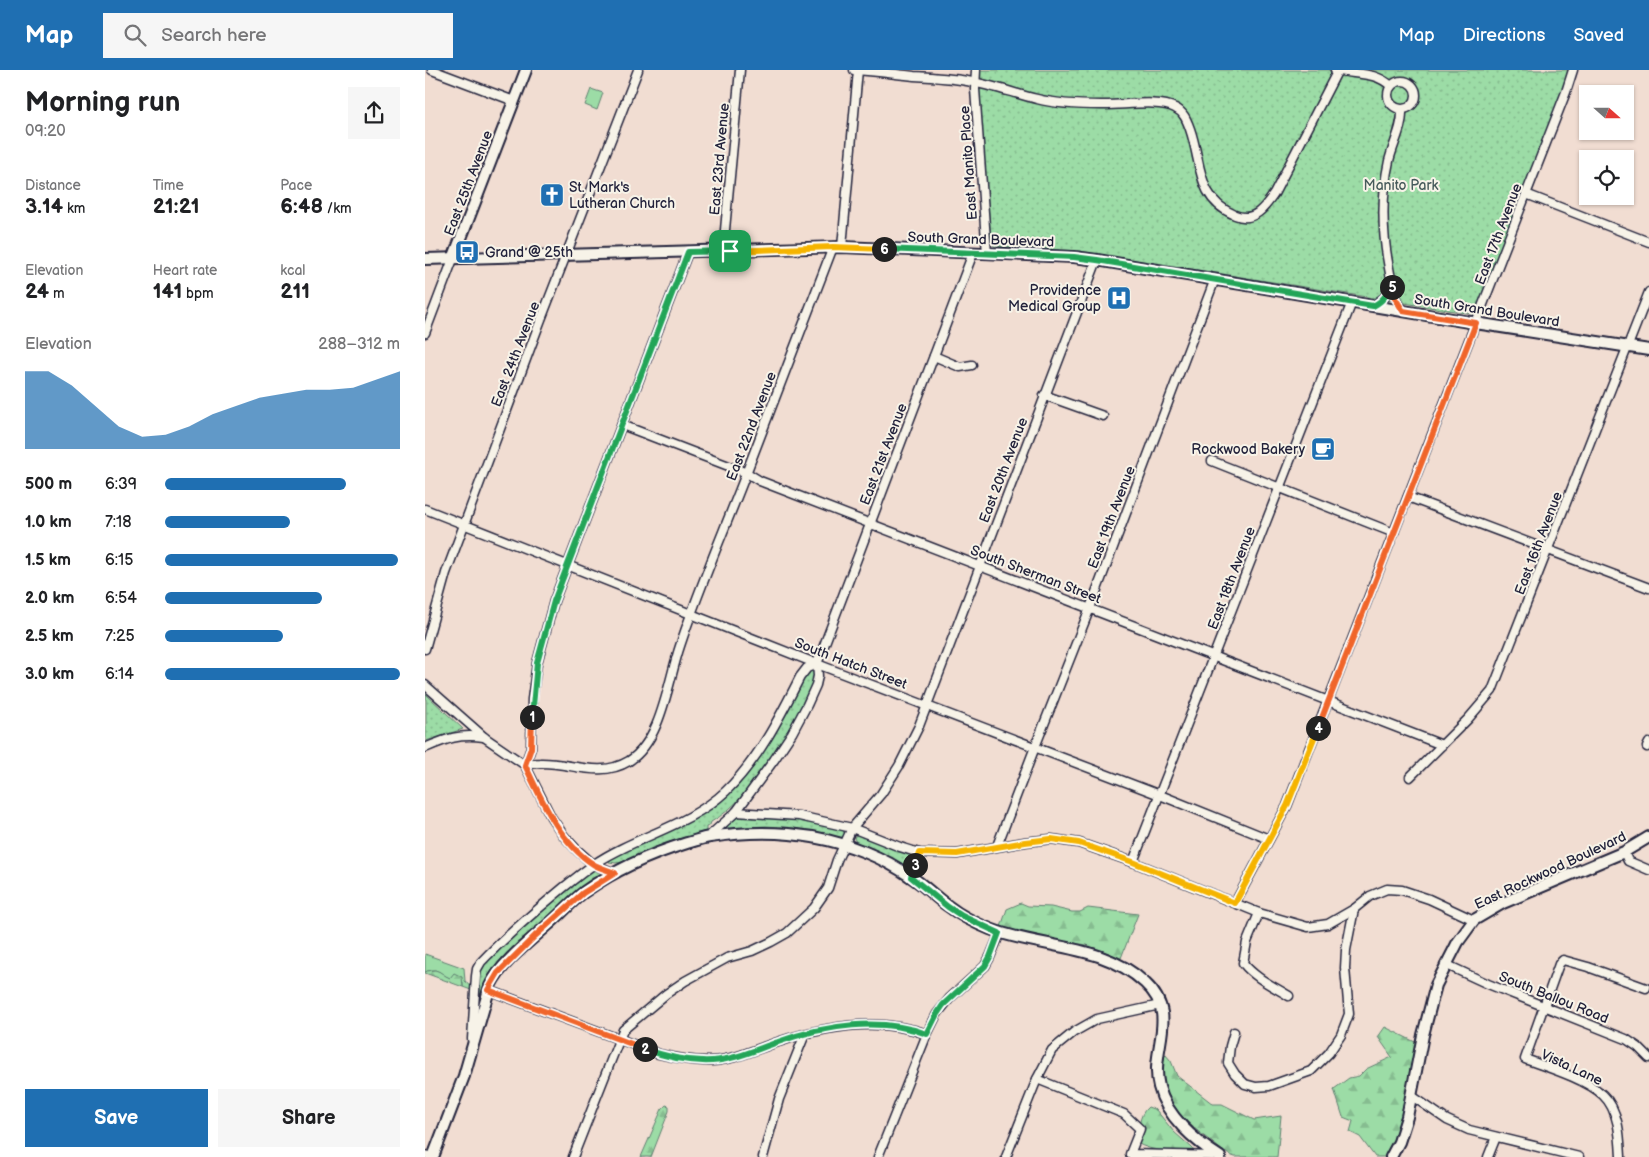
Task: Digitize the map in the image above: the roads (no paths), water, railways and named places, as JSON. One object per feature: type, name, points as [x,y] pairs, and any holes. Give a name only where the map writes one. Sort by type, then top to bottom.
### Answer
[{"type":"street","points":[[432,70],[514,101]]},
{"type":"street","name":"East 25th Avenue","points":[[425,333],[526,70]]},
{"type":"street","name":"East 24th Avenue","points":[[425,649],[442,586],[566,254],[638,70]]},
{"type":"street","name":"East 23rd Avenue","points":[[723,251],[740,70]]},
{"type":"street","points":[[854,70],[974,82],[1031,98],[1055,102],[1099,105],[1158,103],[1174,107],[1181,112],[1188,123],[1197,150],[1202,179],[1208,193],[1224,209],[1236,216],[1247,218],[1254,216],[1260,211],[1274,194],[1337,70],[1373,75],[1383,79],[1391,86]]},
{"type":"street","name":"East 22nd Avenue","points":[[525,765],[540,763],[593,770],[616,766],[629,760],[641,750],[655,730],[677,654],[692,613],[837,247],[858,70]]},
{"type":"street","name":"East Manito Place","points":[[976,70],[974,82],[987,254]]},
{"type":"street","name":"East 17th Avenue","points":[[1235,903],[1287,806],[1527,194],[1573,70]]},
{"type":"street","points":[[1402,81],[1410,83],[1415,89],[1415,101],[1410,107],[1402,110],[1394,108],[1389,101],[1388,93],[1391,86],[1402,81]]},
{"type":"street","points":[[1402,110],[1401,121],[1388,164],[1383,202],[1384,234],[1394,296],[1403,311]]},
{"type":"street","points":[[1527,194],[1649,242]]},
{"type":"street","name":"South Grand Boulevard","points":[[425,259],[837,247],[1074,257],[1649,350]]},
{"type":"street","points":[[525,765],[531,748],[537,663],[554,601],[688,252]]},
{"type":"street","name":"East 21st Avenue","points":[[817,664],[973,253]]},
{"type":"street","name":"East 20th Avenue","points":[[573,1157],[623,1030],[685,980],[727,958],[752,951],[787,932],[814,908],[825,894],[837,860],[853,828],[881,794],[899,766],[919,726],[1097,260]]},
{"type":"street","points":[[1373,306],[1381,302],[1386,296],[1391,279]]},
{"type":"street","name":"East 19th Avenue","points":[[997,846],[1215,280]]},
{"type":"street","name":"East 16th Avenue","points":[[1409,777],[1468,719],[1492,691],[1649,292]]},
{"type":"street","name":"East 18th Avenue","points":[[1133,862],[1351,302]]},
{"type":"street","points":[[934,356],[960,367],[972,365]]},
{"type":"street","points":[[1044,395],[1103,416]]},
{"type":"street","name":"South Sherman Street","points":[[622,425],[747,472],[760,481],[1442,745]]},
{"type":"street","points":[[1212,461],[1394,533]]},
{"type":"street","points":[[1408,497],[1649,588]]},
{"type":"street","name":"South Hatch Street","points":[[425,508],[817,664],[1160,794],[1269,839]]},
{"type":"street","points":[[471,1049],[475,986],[477,969],[481,962],[523,920],[593,864],[631,844],[685,820],[726,791],[740,775],[771,731],[807,668],[817,664],[818,676],[816,685],[807,705],[774,760],[735,812],[707,837]]},
{"type":"street","points":[[425,685],[484,737],[525,765],[551,817],[571,843],[593,864],[615,873]]},
{"type":"street","points":[[425,748],[450,738],[467,735],[484,737]]},
{"type":"street","points":[[735,812],[799,816],[853,828],[893,845],[919,853],[957,854],[997,846],[1051,839],[1079,843],[1133,862],[1259,913],[1308,928],[1328,924],[1355,909],[1370,896],[1387,889],[1402,890],[1429,899],[1474,920]]},
{"type":"street","points":[[425,1155],[433,1157],[464,1076],[488,990],[498,973],[535,936],[583,893],[615,873],[669,849],[707,837],[765,832],[805,836],[845,845],[865,852],[911,877],[962,916],[999,933],[1081,951],[1127,968],[1146,983],[1160,1004],[1163,1029],[1157,1062],[1158,1084],[1164,1103],[1189,1132],[1219,1156]]},
{"type":"street","name":"East Rockwood Boulevard","points":[[1391,1157],[1402,1133],[1412,1096],[1423,1035],[1436,985],[1445,964],[1474,920],[1503,903],[1624,852],[1649,836]]},
{"type":"street","points":[[1624,852],[1628,861],[1649,870]]},
{"type":"street","points":[[911,877],[919,853]]},
{"type":"street","points":[[1234,1032],[1228,1063],[1245,1084],[1256,1088],[1269,1086],[1311,1071],[1329,1053],[1341,1035],[1349,1014],[1345,959],[1355,909]]},
{"type":"street","points":[[1259,913],[1247,942],[1243,963],[1257,977],[1289,996]]},
{"type":"street","points":[[878,1157],[927,1034],[937,1014],[943,1005],[985,966],[999,933]]},
{"type":"street","points":[[1543,1007],[1559,964],[1563,960],[1646,988]]},
{"type":"street","name":"South Ballou Road","points":[[1445,964],[1488,984],[1626,1040],[1638,1047],[1649,1058]]},
{"type":"street","points":[[488,990],[659,1054],[682,1059],[712,1061],[757,1050],[805,1034],[847,1026],[868,1024],[900,1026],[927,1034]]},
{"type":"street","points":[[1006,1157],[1037,1079],[1052,1050],[1074,1032],[1097,1019],[1160,1004]]},
{"type":"street","name":"Vista Lane","points":[[1543,1007],[1525,1059],[1586,1084],[1603,1095],[1613,1110],[1620,1133],[1621,1157]]},
{"type":"street","points":[[763,1157],[779,1100],[805,1034]]},
{"type":"street","points":[[1037,1079],[1127,1116],[1140,1129],[1130,1156],[1219,1156]]},
{"type":"street","points":[[1412,1096],[1447,1120],[1469,1130],[1579,1157]]},
{"type":"street","points":[[1488,1157],[1496,1137]]},
{"type":"place","name":"St. Mark's Lutheran Church","points":[[552,195]]},
{"type":"place","name":"Grand @ 25th","points":[[467,252]]},
{"type":"place","name":"Providence Medical Group","points":[[1119,298]]},
{"type":"place","name":"Rockwood Bakery","points":[[1323,449]]},
{"type":"park label","name":"Manito Park","points":[[1401,185]]}]
